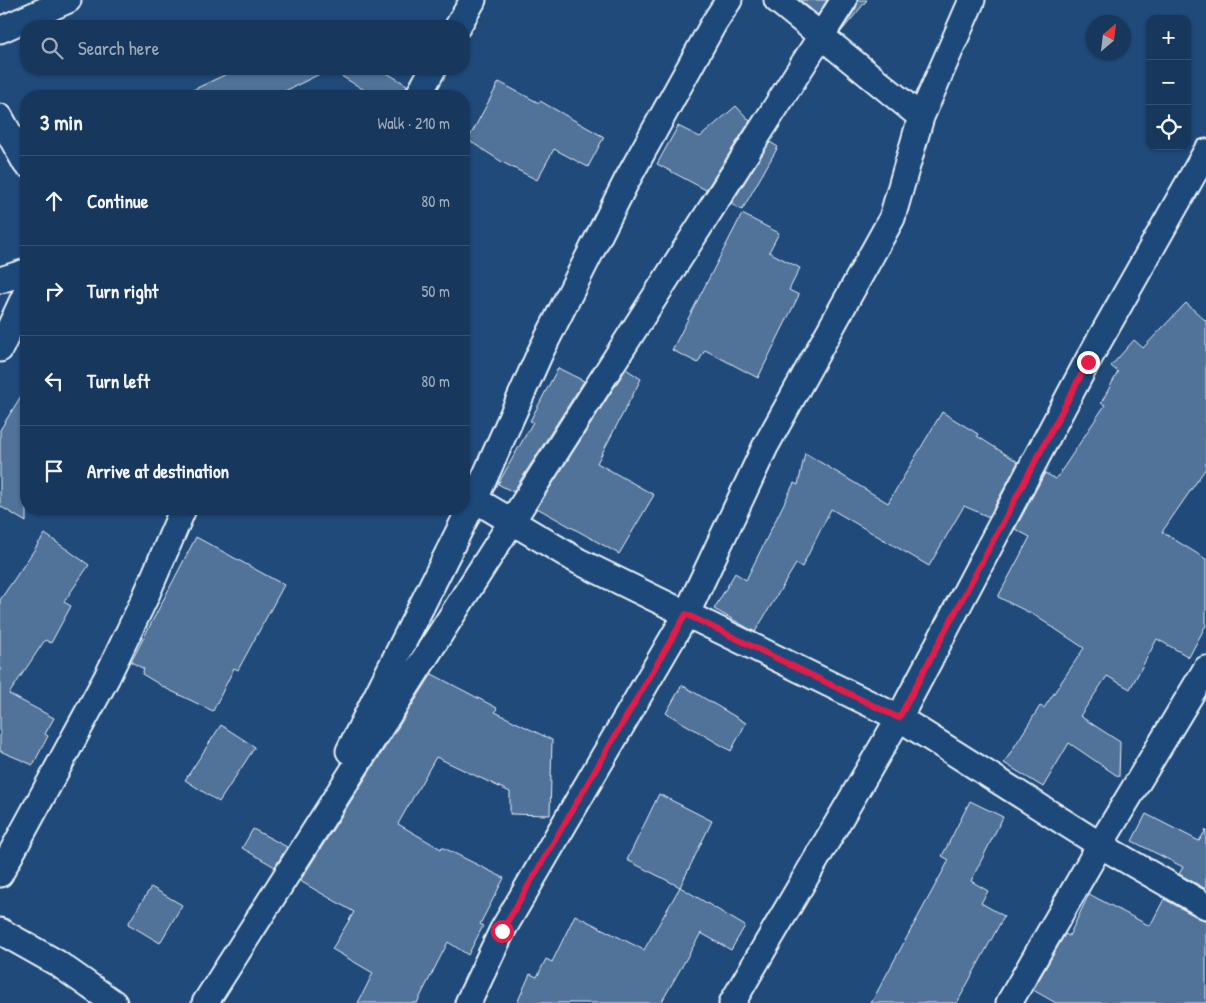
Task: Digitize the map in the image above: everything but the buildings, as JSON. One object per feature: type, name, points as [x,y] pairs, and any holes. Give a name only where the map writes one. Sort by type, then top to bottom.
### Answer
[{"type":"street","points":[[23,20],[68,0]]},
{"type":"street","points":[[461,20],[472,0]]},
{"type":"street","points":[[728,0],[617,199],[470,496],[578,561],[899,718],[1100,845],[1206,906]]},
{"type":"street","points":[[777,0],[921,117]]},
{"type":"street","points":[[205,1003],[844,0]]},
{"type":"street","points":[[468,1003],[502,931],[686,614],[765,447],[892,218],[921,117],[972,0]]},
{"type":"street","points":[[0,30],[20,21]]},
{"type":"street","points":[[422,90],[430,75]]},
{"type":"street","points":[[0,117],[20,153]]},
{"type":"street","points":[[732,1003],[899,718],[1088,362],[1198,184],[1206,152]]},
{"type":"street","points":[[0,280],[20,274]]},
{"type":"street","points":[[0,349],[20,306]]},
{"type":"street","points":[[0,874],[107,678],[145,598],[180,515]]},
{"type":"street","points":[[205,1003],[336,777],[461,515]]},
{"type":"street","points":[[1009,1003],[1100,845],[1206,669]]},
{"type":"street","points":[[0,931],[57,962],[114,1003]]},
{"type":"route","points":[[502,931],[686,614],[899,718],[1088,362]]}]
